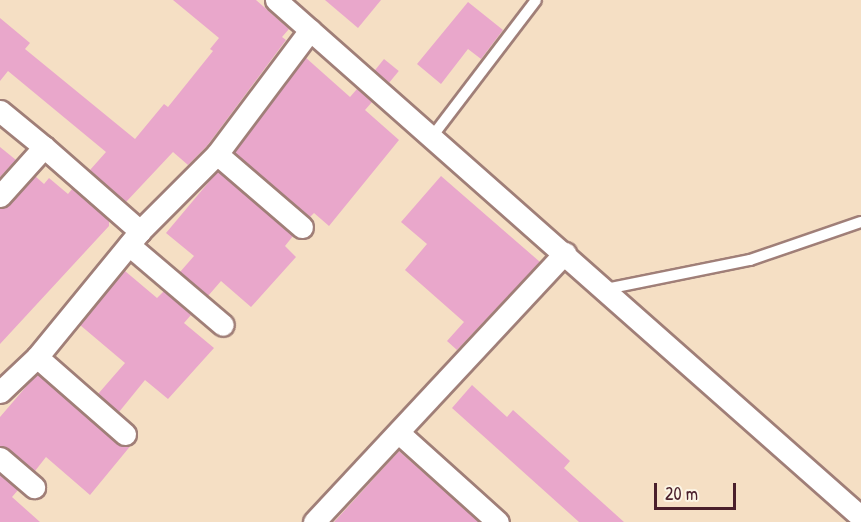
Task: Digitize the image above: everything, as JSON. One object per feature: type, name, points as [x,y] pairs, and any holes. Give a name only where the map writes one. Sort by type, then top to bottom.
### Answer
[{"type":"street","points":[[276,0],[606,289],[861,517]]},
{"type":"street","points":[[0,392],[36,357],[135,238],[216,154],[310,30]]},
{"type":"street","points":[[0,111],[44,147],[223,325]]},
{"type":"street","points":[[0,196],[44,147]]},
{"type":"street","points":[[216,154],[302,227]]},
{"type":"street","points":[[318,521],[565,253]]},
{"type":"street","points":[[36,357],[125,434]]},
{"type":"street","points":[[399,433],[498,522]]},
{"type":"street","points":[[0,458],[34,487]]},
{"type":"lane","points":[[431,138],[536,0]]},
{"type":"lane","points":[[606,289],[750,260],[861,222]]},
{"type":"building","points":[[173,0],[256,0],[289,29],[282,37],[286,40],[207,146],[188,165],[173,152],[126,202],[90,170],[106,152],[8,71],[0,81],[0,18],[30,43],[25,49],[135,139],[164,104],[168,107],[213,51],[210,49],[219,38]]},
{"type":"building","points":[[325,0],[381,0],[358,28]]},
{"type":"building","points":[[468,2],[503,30],[481,59],[468,49],[441,84],[417,64]]},
{"type":"building","points":[[305,57],[350,97],[357,89],[372,102],[365,110],[399,140],[329,226],[314,213],[310,217],[234,152]]},
{"type":"building","points":[[384,59],[399,71],[389,83],[375,71]]},
{"type":"building","points":[[0,147],[16,160],[0,177]]},
{"type":"building","points":[[218,171],[293,236],[285,246],[296,257],[251,307],[221,281],[208,296],[180,272],[194,256],[166,233]]},
{"type":"building","points":[[35,176],[44,184],[49,178],[68,194],[72,189],[109,221],[109,226],[0,344],[0,208],[9,205]]},
{"type":"building","points":[[441,176],[540,262],[457,350],[447,341],[464,322],[405,270],[427,244],[401,222]]},
{"type":"building","points":[[125,271],[157,298],[164,291],[191,315],[184,323],[214,348],[168,399],[145,380],[119,412],[98,394],[125,363],[80,325]]},
{"type":"building","points":[[37,374],[117,444],[132,444],[90,495],[46,457],[35,471],[0,446],[0,417]]},
{"type":"building","points":[[472,385],[507,417],[513,410],[570,461],[564,468],[624,522],[579,522],[452,408]]},
{"type":"building","points":[[399,451],[479,522],[334,522]]},
{"type":"building","points":[[0,475],[18,490],[12,497],[40,522],[0,522]]}]
